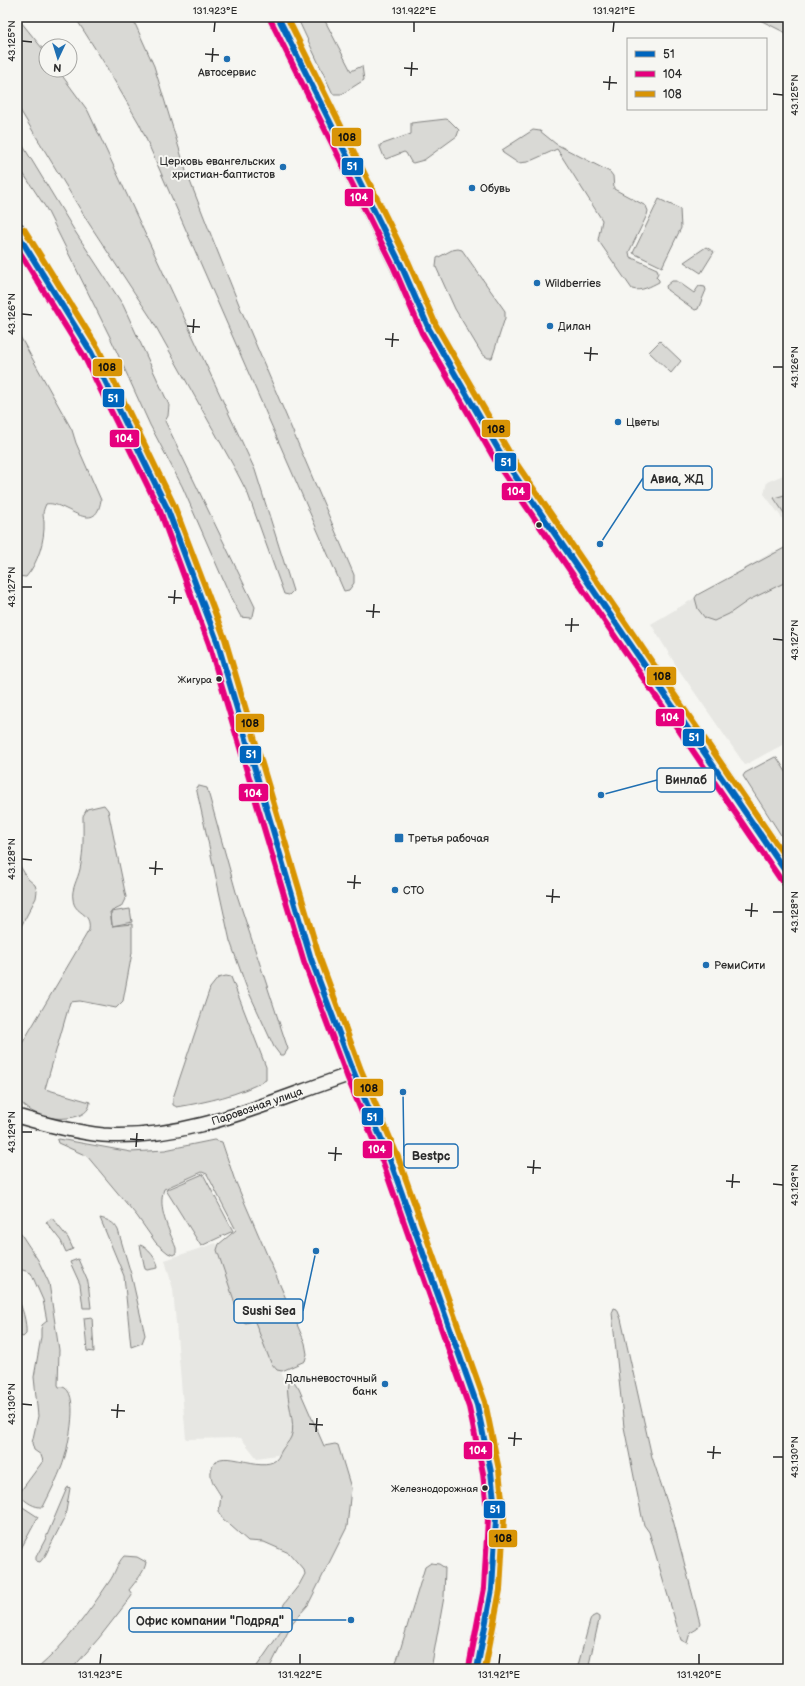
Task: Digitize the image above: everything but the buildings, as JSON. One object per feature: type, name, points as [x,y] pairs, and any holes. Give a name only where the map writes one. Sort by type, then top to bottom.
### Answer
[{"type":"main road","points":[[278,17],[401,265],[429,329],[505,461],[788,875]]},
{"type":"main road","points":[[17,233],[91,352],[169,513],[217,641],[310,959],[354,1073],[390,1160],[477,1406],[490,1464],[494,1489],[496,1519],[492,1589],[477,1669]]},
{"type":"street","name":"Паровозная улица","points":[[17,1116],[94,1134],[126,1135],[161,1133],[225,1119],[354,1073]]},
{"type":"shaded area","points":[[17,17],[38,43],[38,78],[64,78],[88,111],[255,470],[293,591],[289,595],[284,594],[248,494],[233,465],[151,318],[88,222],[17,105]]},
{"type":"shaded area","points":[[75,17],[132,17],[154,66],[186,171],[211,235],[242,312],[354,575],[354,583],[349,590],[344,591],[140,125],[103,61]]},
{"type":"shaded area","points":[[297,17],[323,17],[351,71],[362,66],[364,80],[342,94],[333,94]]},
{"type":"shaded area","points":[[754,17],[781,17],[788,21],[788,34]]},
{"type":"shaded area","points":[[446,119],[459,130],[457,136],[424,160],[413,163],[404,152],[386,159],[384,157],[380,145],[411,134],[411,123]]},
{"type":"shaded area","points":[[533,130],[540,131],[556,144],[610,172],[613,176],[614,189],[646,206],[648,211],[647,215],[629,252],[630,257],[657,269],[658,273],[656,277],[659,282],[642,289],[632,289],[598,240],[602,220],[557,149],[528,162],[518,163],[503,153],[502,150]]},
{"type":"shaded area","points":[[17,136],[76,233],[123,305],[169,405],[168,416],[165,421],[255,607],[253,616],[250,618],[241,617],[232,600],[182,486],[150,425],[110,337],[46,208],[17,164]]},
{"type":"shaded area","points":[[659,199],[680,209],[681,228],[662,267],[633,253]]},
{"type":"shaded area","points":[[706,247],[714,252],[701,273],[684,262]]},
{"type":"shaded area","points":[[452,250],[462,250],[505,311],[505,318],[492,358],[488,358],[482,354],[455,309],[436,267],[437,258]]},
{"type":"shaded area","points":[[672,281],[677,281],[694,293],[699,286],[705,287],[706,290],[698,309],[695,310],[667,290],[666,286]]},
{"type":"shaded area","points":[[17,331],[72,430],[76,443],[101,500],[98,511],[93,516],[86,517],[54,504],[46,504],[43,513],[44,529],[42,544],[34,565],[26,577],[17,576]]},
{"type":"shaded area","points":[[660,341],[681,361],[671,373],[649,352]]},
{"type":"shaded area","points":[[788,473],[788,526],[764,494],[767,482]]},
{"type":"shaded area","points":[[788,494],[788,519],[774,498]]},
{"type":"shaded area","points":[[788,546],[788,581],[749,600],[729,614],[714,621],[705,618],[698,609],[695,598],[697,595]]},
{"type":"shaded area","points":[[774,551],[788,570],[788,742],[745,765],[677,667],[651,624]]},
{"type":"shaded area","points":[[775,757],[778,759],[788,775],[788,846],[743,776],[745,773]]},
{"type":"shaded area","points":[[199,786],[207,788],[236,892],[288,1049],[284,1055],[280,1055],[274,1047],[246,986],[230,941],[196,787]]},
{"type":"shaded area","points":[[104,805],[108,810],[126,897],[121,907],[110,912],[112,925],[111,912],[130,909],[132,922],[112,926],[132,924],[132,953],[123,1001],[116,1008],[80,1001],[70,1002],[45,1089],[90,1102],[84,1113],[78,1116],[71,1118],[55,1118],[42,1116],[22,1104],[17,1098],[17,1052],[89,930],[88,919],[76,908],[74,904],[73,892],[79,873],[82,856],[83,816],[87,809]]},
{"type":"shaded area","points":[[17,861],[28,879],[35,885],[37,891],[36,898],[17,934]]},
{"type":"shaded area","points":[[226,976],[231,977],[266,1067],[266,1080],[245,1090],[223,1097],[177,1107],[173,1105],[173,1098],[210,988],[218,978]]},
{"type":"shaded area","points":[[59,1139],[131,1152],[165,1150],[214,1140],[222,1142],[234,1178],[305,1343],[307,1354],[305,1361],[282,1371],[277,1370],[271,1363],[255,1322],[253,1321],[246,1323],[241,1321],[217,1250],[219,1244],[236,1230],[207,1174],[202,1172],[164,1189],[162,1204],[167,1226],[176,1248],[176,1253],[173,1255],[168,1253],[156,1243],[137,1216],[87,1156],[58,1143],[57,1140]]},
{"type":"shaded area","points":[[203,1174],[233,1231],[201,1246],[166,1190]]},
{"type":"shaded area","points":[[52,1218],[68,1238],[73,1249],[66,1252],[61,1241],[46,1222]]},
{"type":"shaded area","points":[[100,1218],[115,1225],[118,1230],[131,1274],[145,1335],[142,1343],[131,1347],[124,1276]]},
{"type":"shaded area","points":[[17,1228],[38,1260],[49,1283],[59,1350],[58,1385],[59,1387],[65,1388],[69,1393],[72,1402],[71,1426],[64,1459],[43,1507],[37,1507],[30,1504],[20,1495],[20,1492],[43,1461],[41,1455],[34,1450],[32,1443],[38,1416],[34,1377],[41,1329],[42,1325],[47,1321],[43,1300],[31,1273],[20,1269],[17,1263]]},
{"type":"shaded area","points":[[216,1243],[259,1314],[309,1450],[257,1458],[241,1438],[186,1439],[173,1289],[165,1260]]},
{"type":"shaded area","points":[[140,1245],[152,1254],[158,1268],[145,1269]]},
{"type":"shaded area","points":[[78,1259],[88,1282],[91,1308],[83,1308],[80,1284],[70,1262]]},
{"type":"shaded area","points":[[17,1296],[26,1325],[26,1334],[23,1337],[17,1335]]},
{"type":"shaded area","points":[[614,1308],[617,1309],[621,1319],[652,1457],[673,1520],[700,1623],[697,1629],[690,1633],[687,1643],[681,1640],[649,1532],[644,1525],[642,1517],[624,1427],[612,1313]]},
{"type":"shaded area","points":[[92,1317],[94,1352],[87,1351],[84,1318]]},
{"type":"shaded area","points":[[293,1380],[299,1389],[324,1446],[335,1444],[338,1445],[351,1488],[347,1527],[308,1605],[293,1622],[269,1669],[255,1669],[286,1624],[283,1608],[284,1604],[299,1585],[305,1574],[304,1570],[289,1553],[264,1542],[248,1541],[222,1518],[219,1511],[221,1496],[212,1481],[211,1469],[217,1460],[224,1458],[261,1464],[269,1463],[278,1458],[290,1439],[293,1426],[288,1396],[288,1383]]},
{"type":"shaded area","points":[[69,1487],[65,1517],[45,1556],[40,1562],[36,1561],[36,1557],[45,1540],[67,1488]]},
{"type":"shaded area","points":[[18,1504],[38,1517],[17,1556],[17,1505]]},
{"type":"shaded area","points":[[124,1556],[137,1557],[146,1562],[142,1573],[129,1590],[132,1594],[131,1597],[99,1638],[72,1669],[37,1669],[58,1649],[85,1617],[111,1579]]},
{"type":"shaded area","points":[[431,1563],[439,1564],[445,1568],[444,1597],[431,1669],[393,1669],[425,1567]]},
{"type":"shaded area","points":[[596,1615],[599,1617],[599,1620],[588,1669],[577,1669],[590,1621],[592,1617]]},
{"type":"transit line","name":"51","points":[[278,17],[401,265],[429,329],[505,461],[788,875]]},
{"type":"transit line","name":"108","points":[[287,17],[408,261],[436,325],[512,457],[788,861]]},
{"type":"transit line","name":"104","points":[[271,21],[394,268],[422,333],[498,465],[781,880]]},
{"type":"transit line","name":"108","points":[[24,229],[98,348],[174,505],[225,639],[319,956],[361,1070],[398,1157],[485,1402],[499,1470],[504,1519],[500,1590],[485,1669]]},
{"type":"transit line","name":"51","points":[[17,233],[91,352],[167,508],[217,641],[311,959],[354,1073],[390,1160],[477,1405],[491,1472],[496,1519],[492,1589],[477,1669]]},
{"type":"transit line","name":"104","points":[[17,248],[84,356],[160,511],[209,644],[304,962],[347,1076],[383,1163],[469,1407],[483,1473],[488,1519],[484,1588],[469,1667]]},
{"type":"place","name":"Автосервис","points":[[227,59]]},
{"type":"place","name":"Церковь евангельских христиан-баптистов","points":[[283,167]]},
{"type":"place","name":"Обувь","points":[[472,188]]},
{"type":"place","name":"Wildberries","points":[[537,283]]},
{"type":"place","name":"Дилан","points":[[550,326]]},
{"type":"place","name":"Цветы","points":[[618,422]]},
{"type":"place","name":"Авиа, ЖД","points":[[600,544]]},
{"type":"place","name":"Жигура","points":[[219,679]]},
{"type":"place","name":"Винлаб","points":[[601,795]]},
{"type":"place","name":"Третья рабочая","points":[[399,838]]},
{"type":"place","name":"СТО","points":[[395,890]]},
{"type":"place","name":"РемиСити","points":[[706,965]]},
{"type":"place","name":"Bestpc","points":[[403,1092]]},
{"type":"place","name":"Sushi Sea","points":[[316,1251]]},
{"type":"place","name":"Дальневосточный банк","points":[[385,1384]]},
{"type":"place","name":"Железнодорожная","points":[[485,1488]]},
{"type":"place","name":"Офис компании \"Подряд\"","points":[[351,1620]]}]
